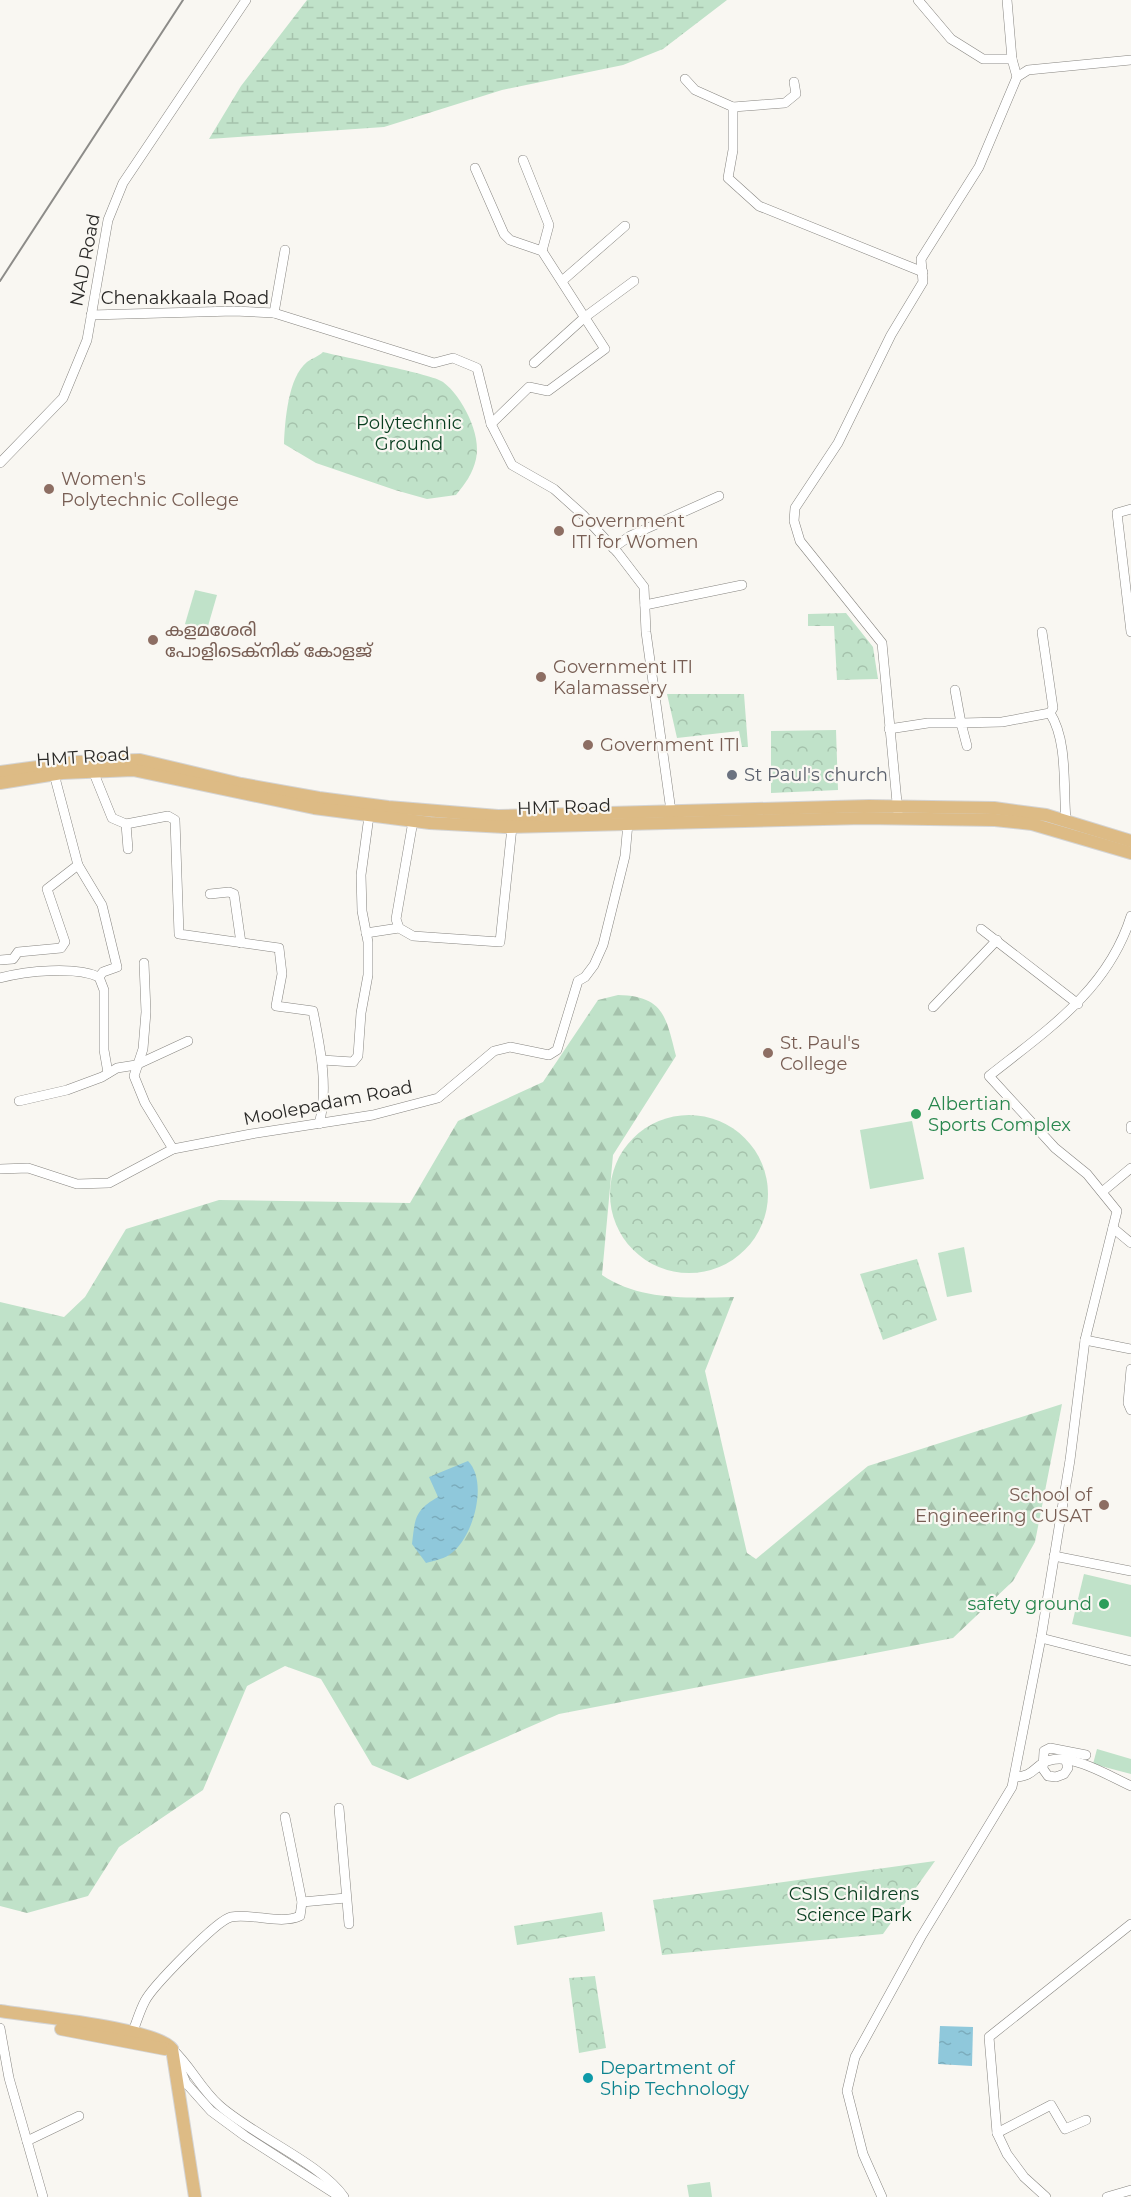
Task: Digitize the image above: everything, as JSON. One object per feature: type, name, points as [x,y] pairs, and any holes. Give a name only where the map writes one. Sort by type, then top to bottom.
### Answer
[{"type":"main road","name":"HMT Road","points":[[0,772],[75,762],[134,760],[161,763],[269,789],[388,807],[628,823],[702,816],[994,808],[1024,811],[1065,820],[1131,842]]},
{"type":"main road","name":"HMT Road","points":[[0,783],[54,774],[93,771],[150,773],[261,799],[369,816],[512,827],[570,819],[671,811],[702,816]]},
{"type":"main road","name":"HMT Road","points":[[898,812],[1014,821],[1131,853]]},
{"type":"main road","points":[[0,2011],[133,2031],[172,2049],[195,2197]]},
{"type":"main road","points":[[0,2018],[153,2041]]},
{"type":"street","name":"NAD Road","points":[[0,463],[63,398],[87,340],[108,220],[123,183],[246,0]]},
{"type":"street","points":[[918,0],[951,39],[983,59],[1012,59]]},
{"type":"street","points":[[1007,0],[1012,59],[1017,77]]},
{"type":"street","points":[[898,812],[882,643],[800,542],[794,521],[795,508],[838,443],[891,335],[923,282],[921,259],[979,167],[1017,77],[1028,70],[1131,60]]},
{"type":"street","points":[[685,79],[694,90],[733,107],[785,103],[796,94],[794,82]]},
{"type":"street","points":[[733,107],[733,150],[728,178],[759,206],[923,272]]},
{"type":"street","points":[[523,160],[549,225],[542,251]]},
{"type":"street","points":[[475,168],[504,234],[510,240],[542,251],[605,349],[548,391],[529,387],[491,424]]},
{"type":"street","points":[[562,281],[625,226]]},
{"type":"street","points":[[274,312],[285,250]]},
{"type":"street","points":[[534,363],[585,317],[634,281]]},
{"type":"street","name":"Chenakkaala Road","points":[[91,315],[274,312],[434,363],[453,358],[477,368],[491,424],[512,465],[554,489],[613,548],[644,587],[646,632],[671,811]]},
{"type":"street","points":[[613,548],[630,536],[719,496]]},
{"type":"street","points":[[1131,509],[1117,513],[1131,632]]},
{"type":"street","points":[[645,605],[742,585]]},
{"type":"street","points":[[890,729],[928,723],[1002,722],[1050,713],[1053,708],[1042,632]]},
{"type":"street","points":[[955,690],[967,746]]},
{"type":"street","points":[[1050,713],[1057,726],[1060,744],[1065,820]]},
{"type":"street","points":[[93,771],[112,818],[126,824],[168,816],[175,820],[177,930],[182,935],[279,948],[282,974],[276,1006],[313,1011],[322,1060],[322,1109],[319,1124]]},
{"type":"street","points":[[54,774],[78,865],[102,905],[117,967],[103,972],[99,977]]},
{"type":"street","points":[[322,1060],[353,1062],[358,1056],[361,1013],[368,975],[360,876],[369,816]]},
{"type":"street","points":[[399,928],[396,919],[413,821]]},
{"type":"street","name":"Moolepadam Road","points":[[0,1169],[28,1168],[77,1184],[91,1186],[109,1183],[173,1149],[373,1115],[438,1098],[494,1051],[510,1047],[549,1055],[556,1050],[578,981],[585,977],[594,965],[603,945],[625,856],[628,823]]},
{"type":"street","points":[[126,824],[128,849]]},
{"type":"street","points":[[366,933],[399,928],[413,936],[500,942],[512,827]]},
{"type":"street","points":[[0,960],[13,959],[18,952],[61,948],[65,942],[46,889],[78,865]]},
{"type":"street","points":[[210,894],[230,891],[234,894],[241,943]]},
{"type":"street","points":[[882,2197],[864,2154],[847,2091],[855,2057],[921,1937],[1012,1787],[1041,1638],[1070,1460],[1085,1340],[1118,1211],[1087,1174],[1055,1148],[989,1076],[1078,1004],[1122,944],[1131,916]]},
{"type":"street","points":[[981,929],[997,939],[1008,952],[1078,1004]]},
{"type":"street","points":[[933,1007],[997,939]]},
{"type":"street","points":[[1122,944],[1131,950]]},
{"type":"street","points":[[144,963],[143,1040],[136,1065],[135,1081],[173,1149]]},
{"type":"street","points":[[0,978],[45,972],[89,973],[99,977],[104,990],[104,1050],[108,1073]]},
{"type":"street","points":[[19,1101],[67,1090],[117,1068],[136,1065],[188,1041]]},
{"type":"street","points":[[1102,1192],[1131,1168]]},
{"type":"street","points":[[1113,1228],[1131,1243]]},
{"type":"street","points":[[1085,1340],[1131,1349]]},
{"type":"street","points":[[1131,1369],[1128,1403],[1131,1410]]},
{"type":"street","points":[[1054,1556],[1131,1571]]},
{"type":"street","points":[[1041,1638],[1131,1661]]},
{"type":"street","points":[[1066,1761],[1068,1768],[1065,1774],[1056,1777],[1047,1776],[1043,1764],[1044,1751],[1050,1748],[1086,1755]]},
{"type":"street","points":[[1015,1777],[1030,1775],[1051,1760],[1066,1761],[1093,1768],[1131,1786]]},
{"type":"street","points":[[339,1808],[349,1924]]},
{"type":"street","points":[[133,2031],[145,1999],[211,1930],[227,1918],[248,1915],[296,1918],[300,1916],[302,1902],[285,1817]]},
{"type":"street","points":[[302,1902],[346,1898]]},
{"type":"street","points":[[1046,2197],[1024,2177],[1007,2154],[998,2133],[989,2037],[1131,1924]]},
{"type":"street","points":[[0,2028],[9,2078],[43,2197]]},
{"type":"street","points":[[172,2049],[186,2083],[212,2111],[245,2136],[342,2197]]},
{"type":"street","points":[[998,2133],[1051,2105],[1065,2129],[1086,2120]]},
{"type":"street","points":[[27,2141],[79,2116]]},
{"type":"street","points":[[1107,2197],[1131,2190]]},
{"type":"green space","points":[[307,0],[727,0],[663,49],[623,65],[502,90],[384,127],[209,139],[241,86]]},
{"type":"green space","name":"Polytechnic Ground","points":[[323,352],[423,375],[443,382],[450,388],[469,417],[477,449],[471,474],[456,495],[427,499],[395,490],[316,463],[284,444],[289,400],[296,378],[307,362]]},
{"type":"green space","points":[[195,590],[217,595],[206,633],[185,624]]},
{"type":"green space","points":[[846,613],[873,647],[878,679],[837,680],[834,626],[808,626],[808,614]]},
{"type":"green space","points":[[667,694],[744,694],[748,747],[742,747],[739,731],[677,738]]},
{"type":"green space","points":[[836,730],[838,790],[771,793],[771,731]]},
{"type":"green space","points":[[618,995],[645,999],[654,1004],[665,1020],[676,1056],[613,1155],[602,1275],[632,1290],[649,1294],[734,1297],[705,1371],[747,1553],[756,1559],[868,1466],[1062,1404],[1035,1542],[1013,1581],[953,1638],[559,1714],[408,1780],[372,1765],[321,1679],[285,1666],[247,1686],[203,1790],[119,1847],[88,1896],[27,1913],[0,1906],[0,1302],[64,1317],[85,1297],[126,1229],[219,1200],[410,1203],[458,1121],[543,1082],[598,1000]]},
{"type":"green space","points":[[689,1115],[704,1116],[719,1121],[733,1128],[745,1138],[755,1150],[762,1164],[767,1179],[767,1209],[762,1224],[755,1238],[745,1250],[733,1260],[719,1267],[704,1272],[689,1273],[674,1272],[659,1267],[645,1260],[633,1250],[623,1238],[616,1224],[611,1209],[610,1194],[611,1179],[616,1164],[623,1150],[633,1138],[645,1128],[659,1121],[674,1116]]},
{"type":"green space","points":[[912,1121],[924,1179],[870,1189],[860,1130]]},
{"type":"green space","points":[[964,1247],[972,1292],[947,1297],[938,1253]]},
{"type":"green space","points":[[917,1259],[937,1320],[883,1340],[860,1274]]},
{"type":"green space","name":"safety ground","points":[[1084,1574],[1131,1585],[1131,1637],[1072,1624]]},
{"type":"green space","points":[[1097,1749],[1131,1759],[1131,1774],[1093,1764]]},
{"type":"green space","name":"CSIS Childrens Science Park","points":[[935,1861],[883,1934],[662,1955],[653,1900]]},
{"type":"green space","points":[[602,1912],[605,1931],[517,1945],[514,1926]]},
{"type":"green space","points":[[595,1976],[606,2048],[579,2053],[569,1978]]},
{"type":"green space","points":[[710,2182],[712,2197],[689,2197],[687,2185]]},
{"type":"water","points":[[468,1461],[474,1470],[478,1496],[471,1524],[458,1548],[441,1559],[426,1563],[412,1544],[414,1528],[420,1511],[438,1497],[429,1477]]},
{"type":"water","points":[[940,2026],[973,2027],[972,2066],[938,2064]]},
{"type":"railway","points":[[0,281],[183,0]]},
{"type":"place","name":"Women's Polytechnic College","points":[[49,489]]},
{"type":"place","name":"Government ITI for Women","points":[[559,531]]},
{"type":"place","name":"കളമശേരി പോളിടെക്നിക് കോളജ്","points":[[153,640]]},
{"type":"place","name":"Government ITI Kalamassery","points":[[541,677]]},
{"type":"place","name":"Government ITI","points":[[588,745]]},
{"type":"place","name":"St Paul's church","points":[[732,775]]},
{"type":"place","name":"St. Paul's College","points":[[768,1053]]},
{"type":"place","name":"Albertian Sports Complex","points":[[916,1114]]},
{"type":"place","name":"School of Engineering CUSAT","points":[[1104,1505]]},
{"type":"place","name":"safety ground","points":[[1104,1604]]},
{"type":"place","name":"Department of Ship Technology","points":[[588,2078]]}]
